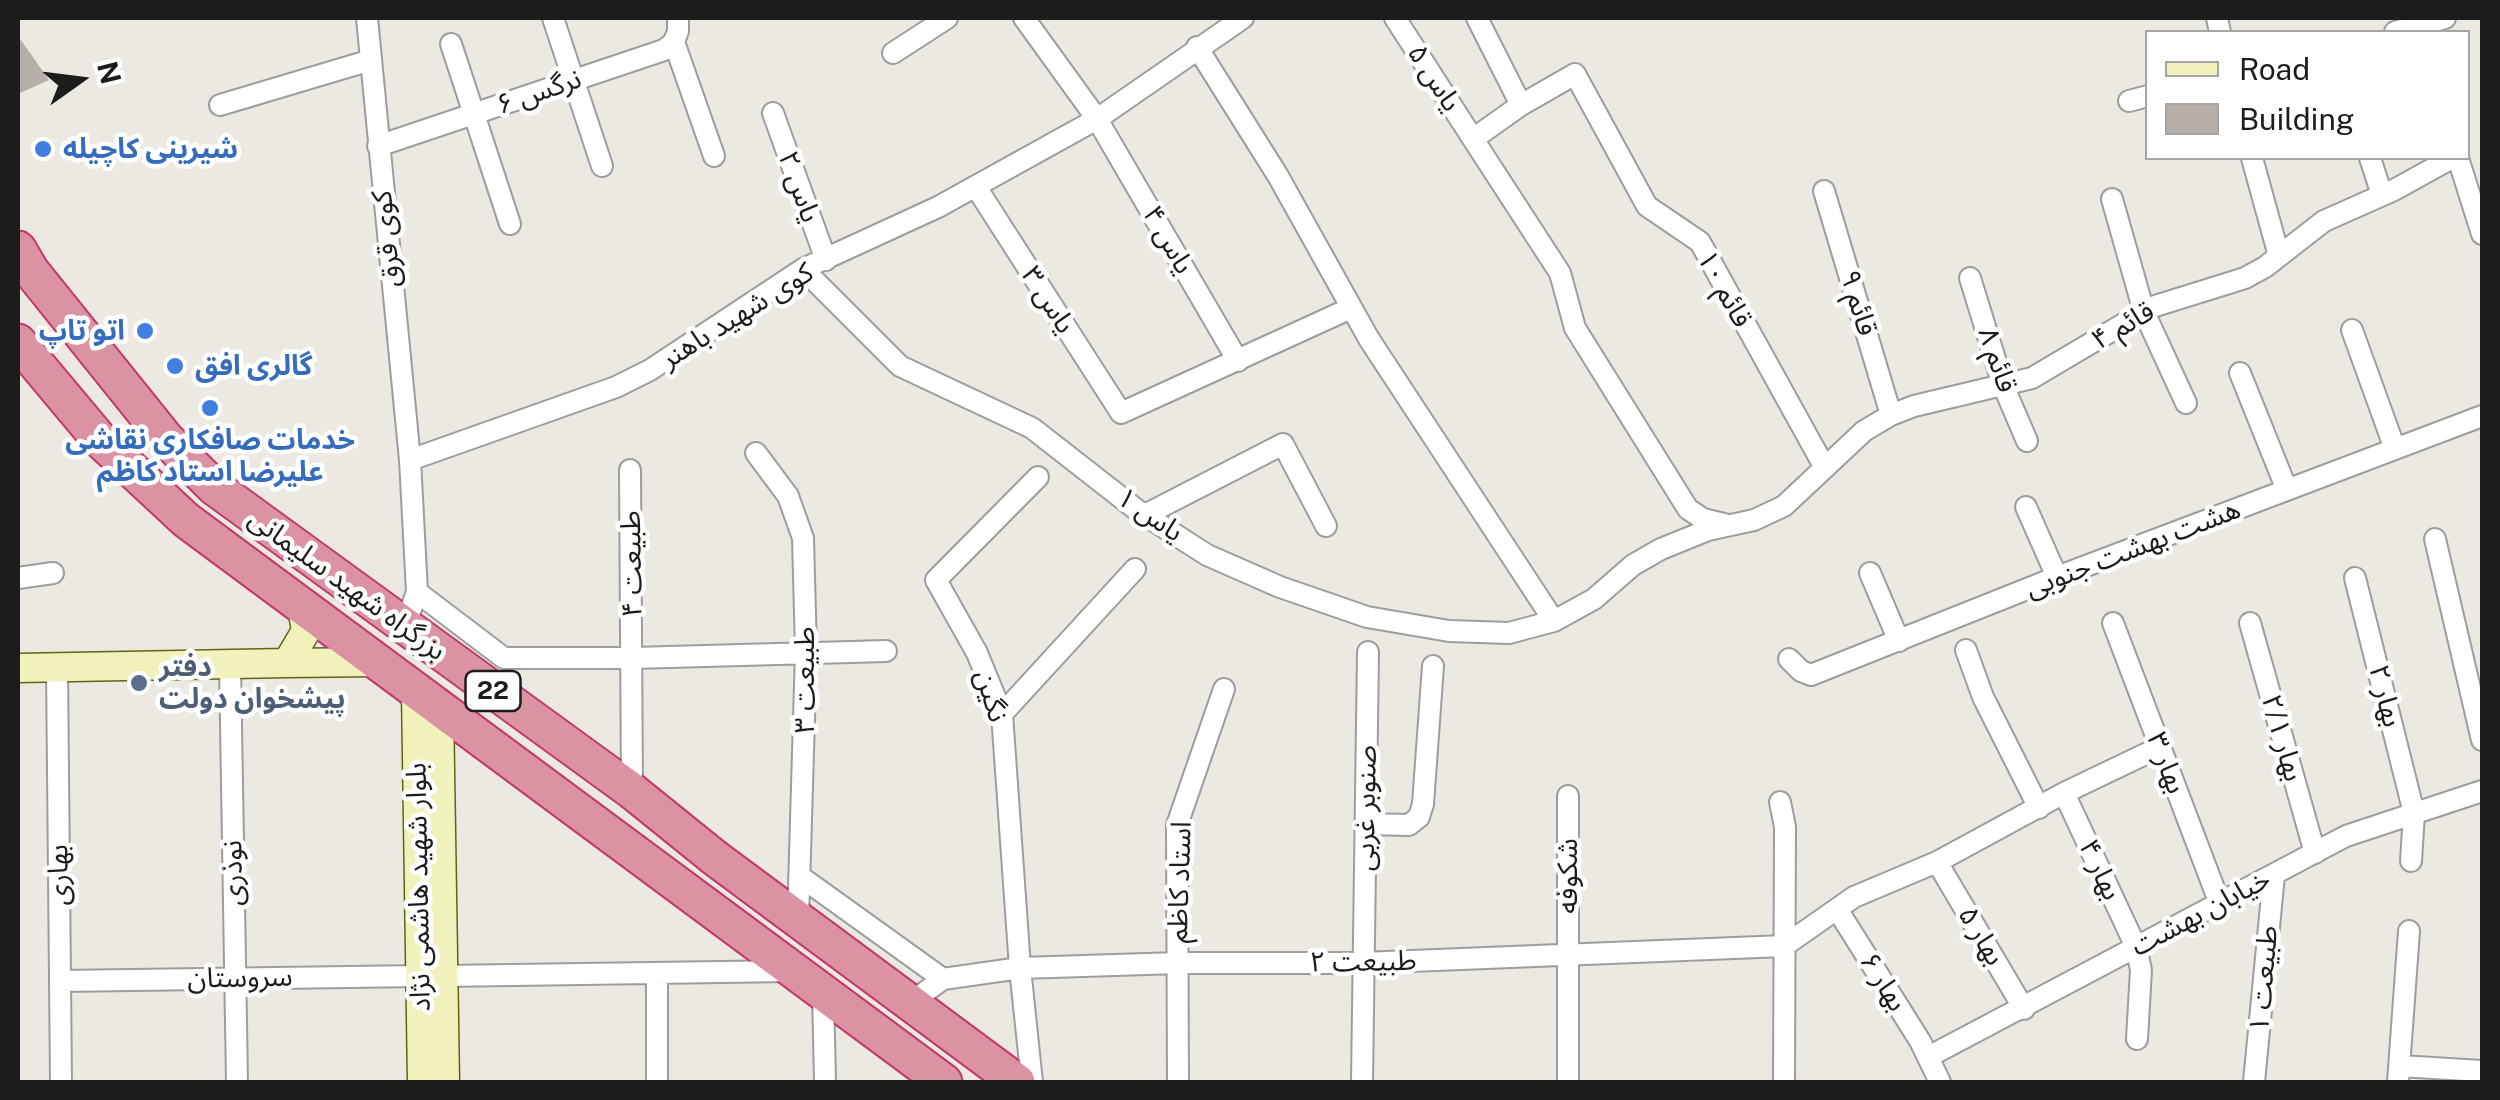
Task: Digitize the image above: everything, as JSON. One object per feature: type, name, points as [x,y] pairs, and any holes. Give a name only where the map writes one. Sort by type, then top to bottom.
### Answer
[{"type":"highway","name":"بزرگراه شهید سلیمانی","points":[[18,250],[30,272],[166,439],[214,487],[632,791],[1017,1082]]},
{"type":"highway","name":"بزرگراه شهید سلیمانی","points":[[18,342],[100,440],[186,520],[944,1082]]},
{"type":"main road","points":[[287,663],[306,631],[302,606]]},
{"type":"main road","points":[[18,668],[377,662]]},
{"type":"main road","name":"بلوار شهید هاشمی نژاد","points":[[428,699],[432,976],[445,1082]]},
{"type":"main road","name":"بلوار شهید هاشمی نژاد","points":[[422,1082],[432,976]]},
{"type":"street","name":"کوی قرق","points":[[366,18],[410,460]]},
{"type":"street","points":[[553,18],[602,166]]},
{"type":"street","points":[[678,18],[674,42],[714,156]]},
{"type":"street","points":[[893,54],[948,18]]},
{"type":"street","name":"یاس ۴","points":[[1024,18],[1097,119],[1238,361]]},
{"type":"street","name":"یاس ۵","points":[[1394,18],[1560,273],[1574,328],[1688,509],[1703,519],[1731,525]]},
{"type":"street","points":[[1473,139],[1521,105],[1478,18]]},
{"type":"street","points":[[2408,28],[2445,18]]},
{"type":"street","name":"کوی شهید باهنر","points":[[410,460],[616,388],[650,370],[802,268],[976,187],[1097,119],[1232,20]]},
{"type":"street","name":"نرگس ۶","points":[[378,146],[664,50],[674,42]]},
{"type":"street","points":[[451,44],[510,224]]},
{"type":"street","points":[[1197,47],[1278,176],[1351,308],[1554,621]]},
{"type":"street","points":[[220,105],[371,60]]},
{"type":"street","name":"قائم ۱۰","points":[[1521,105],[1575,74],[1647,206],[1700,242],[1825,468]]},
{"type":"street","name":"یاس ۲","points":[[772,113],[826,260]]},
{"type":"street","points":[[2253,160],[2279,256]]},
{"type":"street","points":[[2371,160],[2382,194]]},
{"type":"street","name":"قائم ۴","points":[[1731,525],[1754,520],[1784,506],[1864,432],[1891,415],[2032,378],[2144,312],[2178,297],[2245,278],[2324,221],[2451,160]]},
{"type":"street","points":[[2456,160],[2481,223]]},
{"type":"street","name":"یاس ۳","points":[[976,187],[1121,412],[1238,361]]},
{"type":"street","name":"قائم ۹","points":[[1824,191],[1891,415]]},
{"type":"street","points":[[2112,199],[2144,312],[2186,403]]},
{"type":"street","name":"یاس ۱","points":[[802,268],[900,366],[1032,428],[1145,515],[1208,554],[1280,587],[1367,617],[1448,631],[1494,632],[1554,621],[1594,598],[1632,566],[1662,548],[1731,525]]},
{"type":"street","name":"قائم ۸","points":[[1970,278],[2004,385],[2027,440]]},
{"type":"street","points":[[1238,361],[1351,308]]},
{"type":"street","points":[[2352,330],[2395,449]]},
{"type":"street","points":[[2240,373],[2287,490]]},
{"type":"street","name":"هشت بهشت جنوبی","points":[[1789,660],[1811,674],[2482,416]]},
{"type":"street","points":[[1145,515],[1283,444],[1326,526]]},
{"type":"street","name":"طبیعت ٣","points":[[756,453],[788,496],[803,538],[806,652],[798,920]]},
{"type":"street","points":[[404,628],[417,592],[410,460]]},
{"type":"street","name":"طبیعت ۴","points":[[630,470],[632,791]]},
{"type":"street","name":"نگین","points":[[1032,1082],[1002,714],[978,653],[936,580],[1038,477]]},
{"type":"street","points":[[2026,507],[2058,576]]},
{"type":"street","points":[[2436,539],[2482,740]]},
{"type":"street","points":[[1002,714],[1135,570]]},
{"type":"street","points":[[18,578],[53,573]]},
{"type":"street","points":[[1870,573],[1899,641]]},
{"type":"street","name":"بهار ۲","points":[[2355,578],[2414,814],[2411,861]]},
{"type":"street","name":"طبیعت ۴","points":[[417,592],[504,658],[886,651]]},
{"type":"street","name":"بهار ۳","points":[[2113,623],[2220,904]]},
{"type":"street","name":"بهار ۲/۱","points":[[2250,623],[2314,853]]},
{"type":"street","points":[[1966,650],[1984,698],[2039,808]]},
{"type":"street","name":"صنوبر غربی","points":[[1362,1082],[1368,652]]},
{"type":"street","name":"نوذری","points":[[230,664],[237,1082]]},
{"type":"street","points":[[1366,824],[1410,825],[1418,817],[1423,804],[1432,666]]},
{"type":"street","name":"بهاری","points":[[57,667],[62,1082]]},
{"type":"street","name":"استاد کاظم","points":[[1178,1082],[1177,825],[1224,689]]},
{"type":"street","points":[[1784,946],[1854,897],[1938,862],[2160,748]]},
{"type":"street","name":"خیابان بهشت","points":[[1928,1057],[2346,836],[2482,791]]},
{"type":"street","name":"بهار ۴","points":[[2064,794],[2136,947]]},
{"type":"street","name":"شکوفه","points":[[1568,796],[1568,1082]]},
{"type":"street","points":[[1780,802],[1785,827],[1784,1082]]},
{"type":"street","name":"بهار ۵","points":[[1938,862],[2024,1009]]},
{"type":"street","name":"طبیعت ۱","points":[[2254,1082],[2274,875]]},
{"type":"street","points":[[801,877],[943,979],[910,1003]]},
{"type":"street","name":"بهار ۶","points":[[1837,908],[1940,1082]]},
{"type":"street","points":[[2409,931],[2399,1074],[2482,1070]]},
{"type":"street","name":"طبیعت ۲","points":[[943,979],[1020,968],[1362,963],[1784,946]]},
{"type":"street","points":[[2136,947],[2142,970],[2137,1039]]},
{"type":"street","name":"سروستان","points":[[60,981],[793,971]]},
{"type":"street","points":[[656,972],[657,1082]]},
{"type":"street","points":[[824,993],[824,1082]]},
{"type":"building","points":[[18,36],[49,80],[18,94]]},
{"type":"place","name":"شیرینی کاچیله","points":[[43,149]]},
{"type":"place","name":"اتو تاپ","points":[[145,331]]},
{"type":"place","name":"گالری افق","points":[[175,366]]},
{"type":"place","name":"خدمات صافکاری نقاشی علیرضا استاد کاظم","points":[[210,408]]},
{"type":"place","name":"دفتر پیشخوان دولت","points":[[139,683]]}]
